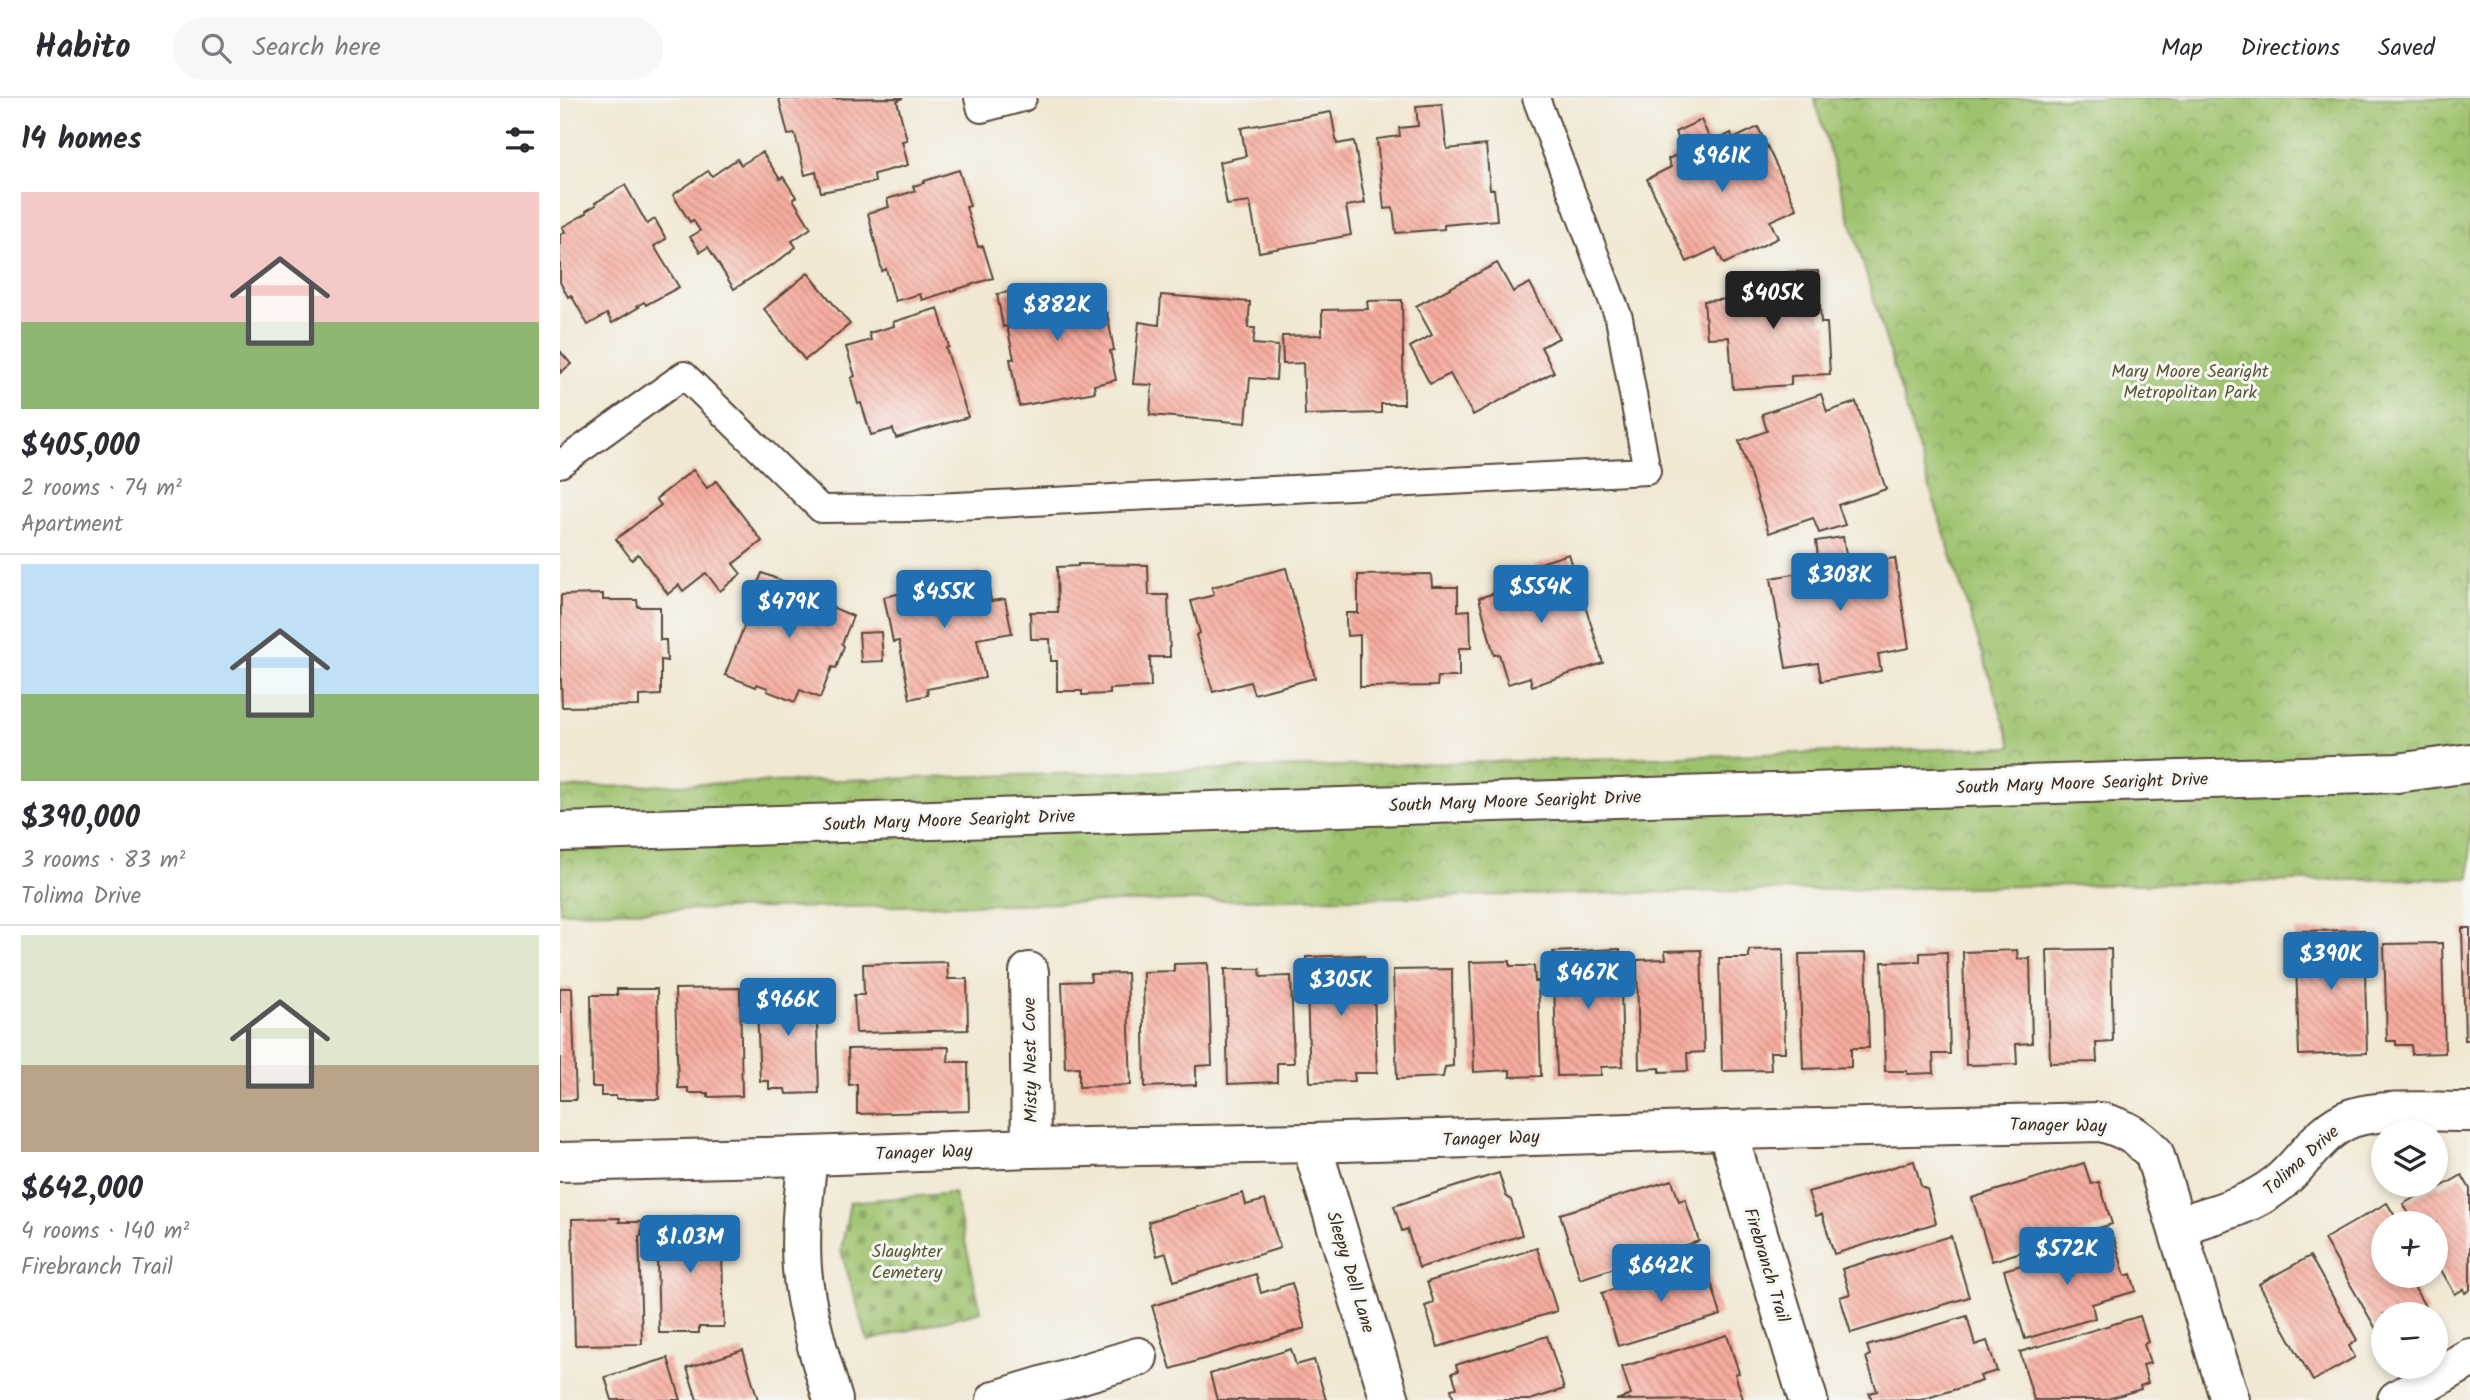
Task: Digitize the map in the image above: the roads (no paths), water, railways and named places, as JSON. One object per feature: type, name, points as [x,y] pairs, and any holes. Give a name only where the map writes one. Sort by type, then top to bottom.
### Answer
[{"type":"street","name":"South Mary Moore Searight Drive","points":[[560,832],[2397,773],[2470,762]]},
{"type":"street","name":"Misty Nest Cove","points":[[1028,972],[1031,1148]]},
{"type":"street","name":"Tolima Drive","points":[[2177,1226],[2242,1205],[2263,1195],[2279,1183],[2317,1140],[2334,1126],[2353,1118],[2372,1114],[2470,1112]]},
{"type":"street","name":"Tanager Way","points":[[560,1162],[2101,1122],[2125,1129],[2154,1153],[2230,1400]]},
{"type":"street","name":"Firebranch Trail","points":[[1727,1130],[1808,1400]]},
{"type":"street","name":"Sleepy Dell Lane","points":[[1311,1143],[1390,1400]]},
{"type":"street","points":[[808,1156],[801,1228],[802,1270],[815,1340],[833,1400]]},
{"type":"street","points":[[996,1400],[1138,1357]]},
{"type":"street","points":[[2397,1400],[2470,1358]]},
{"type":"lane","points":[[978,98],[981,109],[1023,98]]},
{"type":"lane","points":[[560,464],[684,375],[821,509],[930,508],[1647,471],[1619,317],[1536,98]]},
{"type":"park label","name":"Mary Moore Searight Metropolitan Park","points":[[2190,381]]},
{"type":"park label","name":"Slaughter Cemetery","points":[[907,1261]]}]
